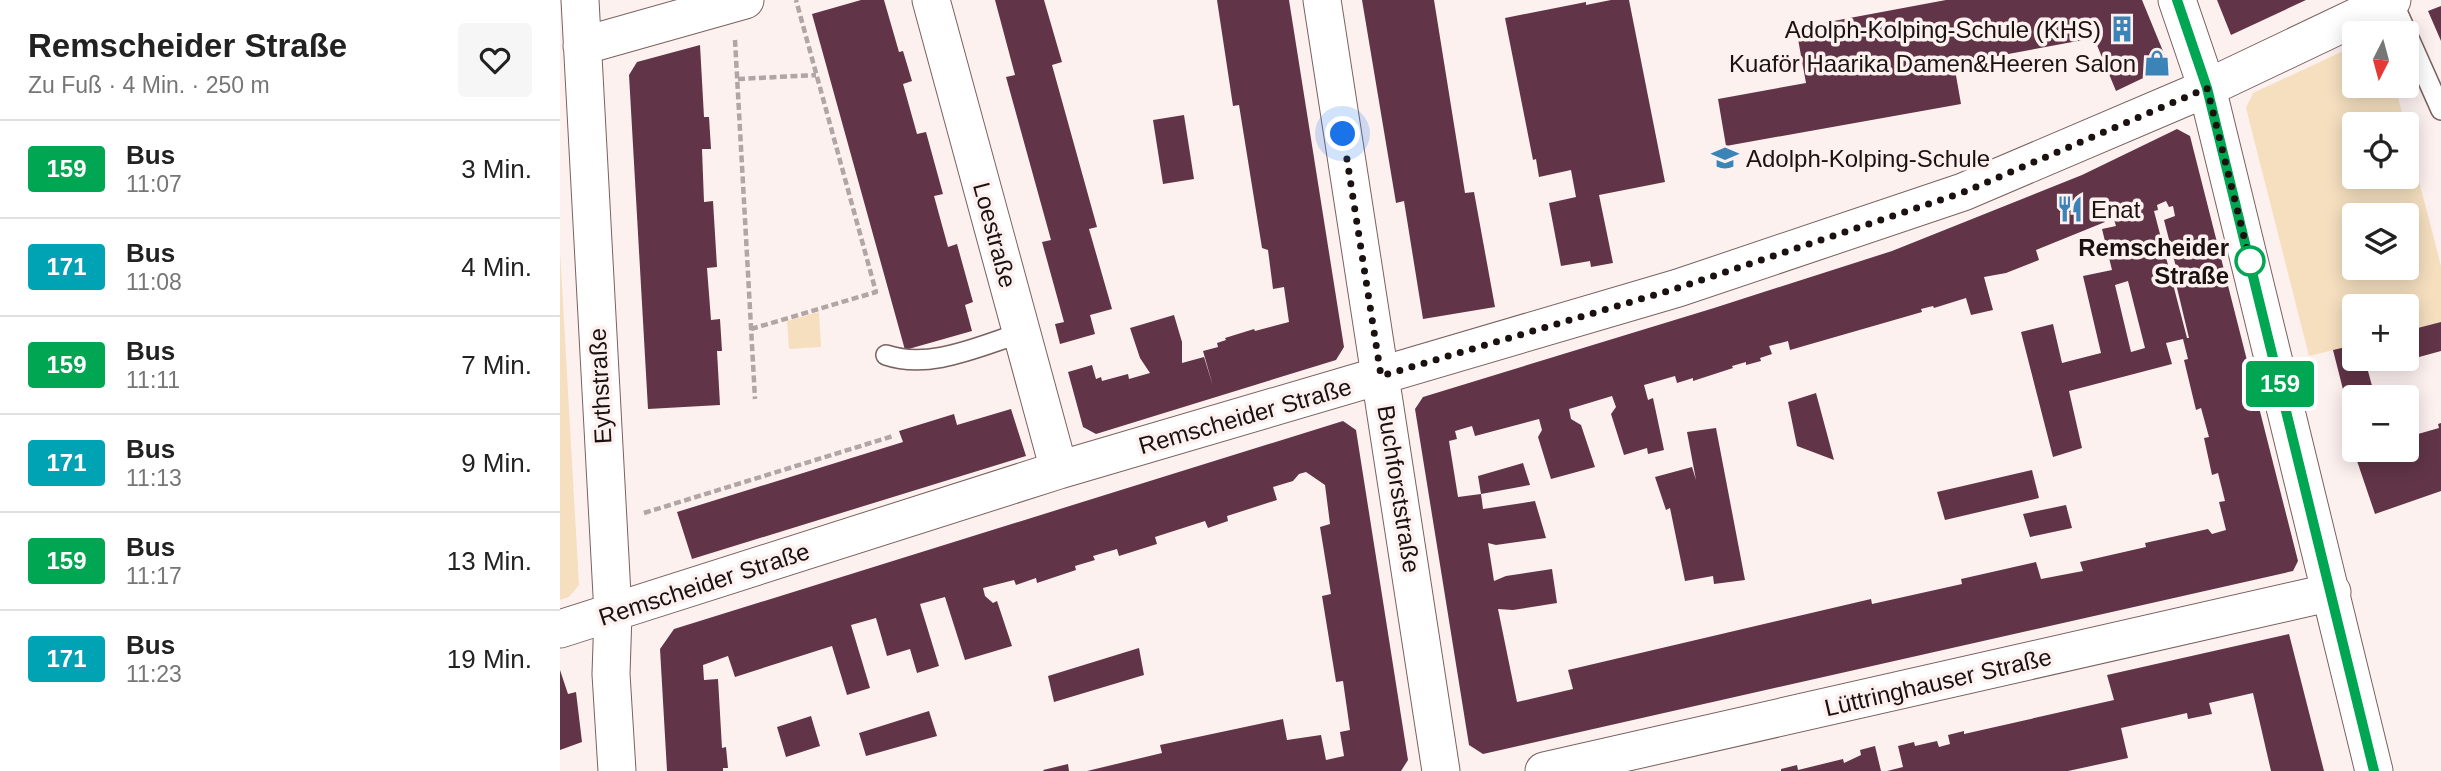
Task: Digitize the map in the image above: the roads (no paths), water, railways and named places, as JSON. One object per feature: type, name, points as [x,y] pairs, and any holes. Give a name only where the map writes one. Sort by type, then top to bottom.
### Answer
[{"type":"street","name":"Eythstraße","points":[[580,0],[613,614],[611,674],[617,771]]},
{"type":"street","name":"Loestraße","points":[[931,0],[1059,470]]},
{"type":"street","name":"Buchforststraße","points":[[1322,0],[1441,771]]},
{"type":"street","points":[[2177,0],[2207,88],[2374,771]]},
{"type":"street","name":"Remscheider Straße","points":[[560,629],[1059,470],[1678,288],[1964,192],[2207,88],[2392,0]]},
{"type":"street","points":[[582,46],[739,2]]},
{"type":"street","name":"Lüttringhauser Straße","points":[[1544,771],[2332,592]]},
{"type":"lane","points":[[2392,0],[2441,110]]},
{"type":"lane","points":[[886,355],[902,360],[925,360],[1021,333]]},
{"type":"place","name":"Adolph-Kolping-Schule (KHS)","points":[[2122,29]]},
{"type":"place","name":"Kuaför Haarika Damen&Heeren Salon","points":[[2157,63]]},
{"type":"place","name":"Adolph-Kolping-Schule","points":[[1725,158]]},
{"type":"place","name":"Enat","points":[[2070,209]]},
{"type":"place","name":"Remscheider Straße","points":[[2250,261]]}]
